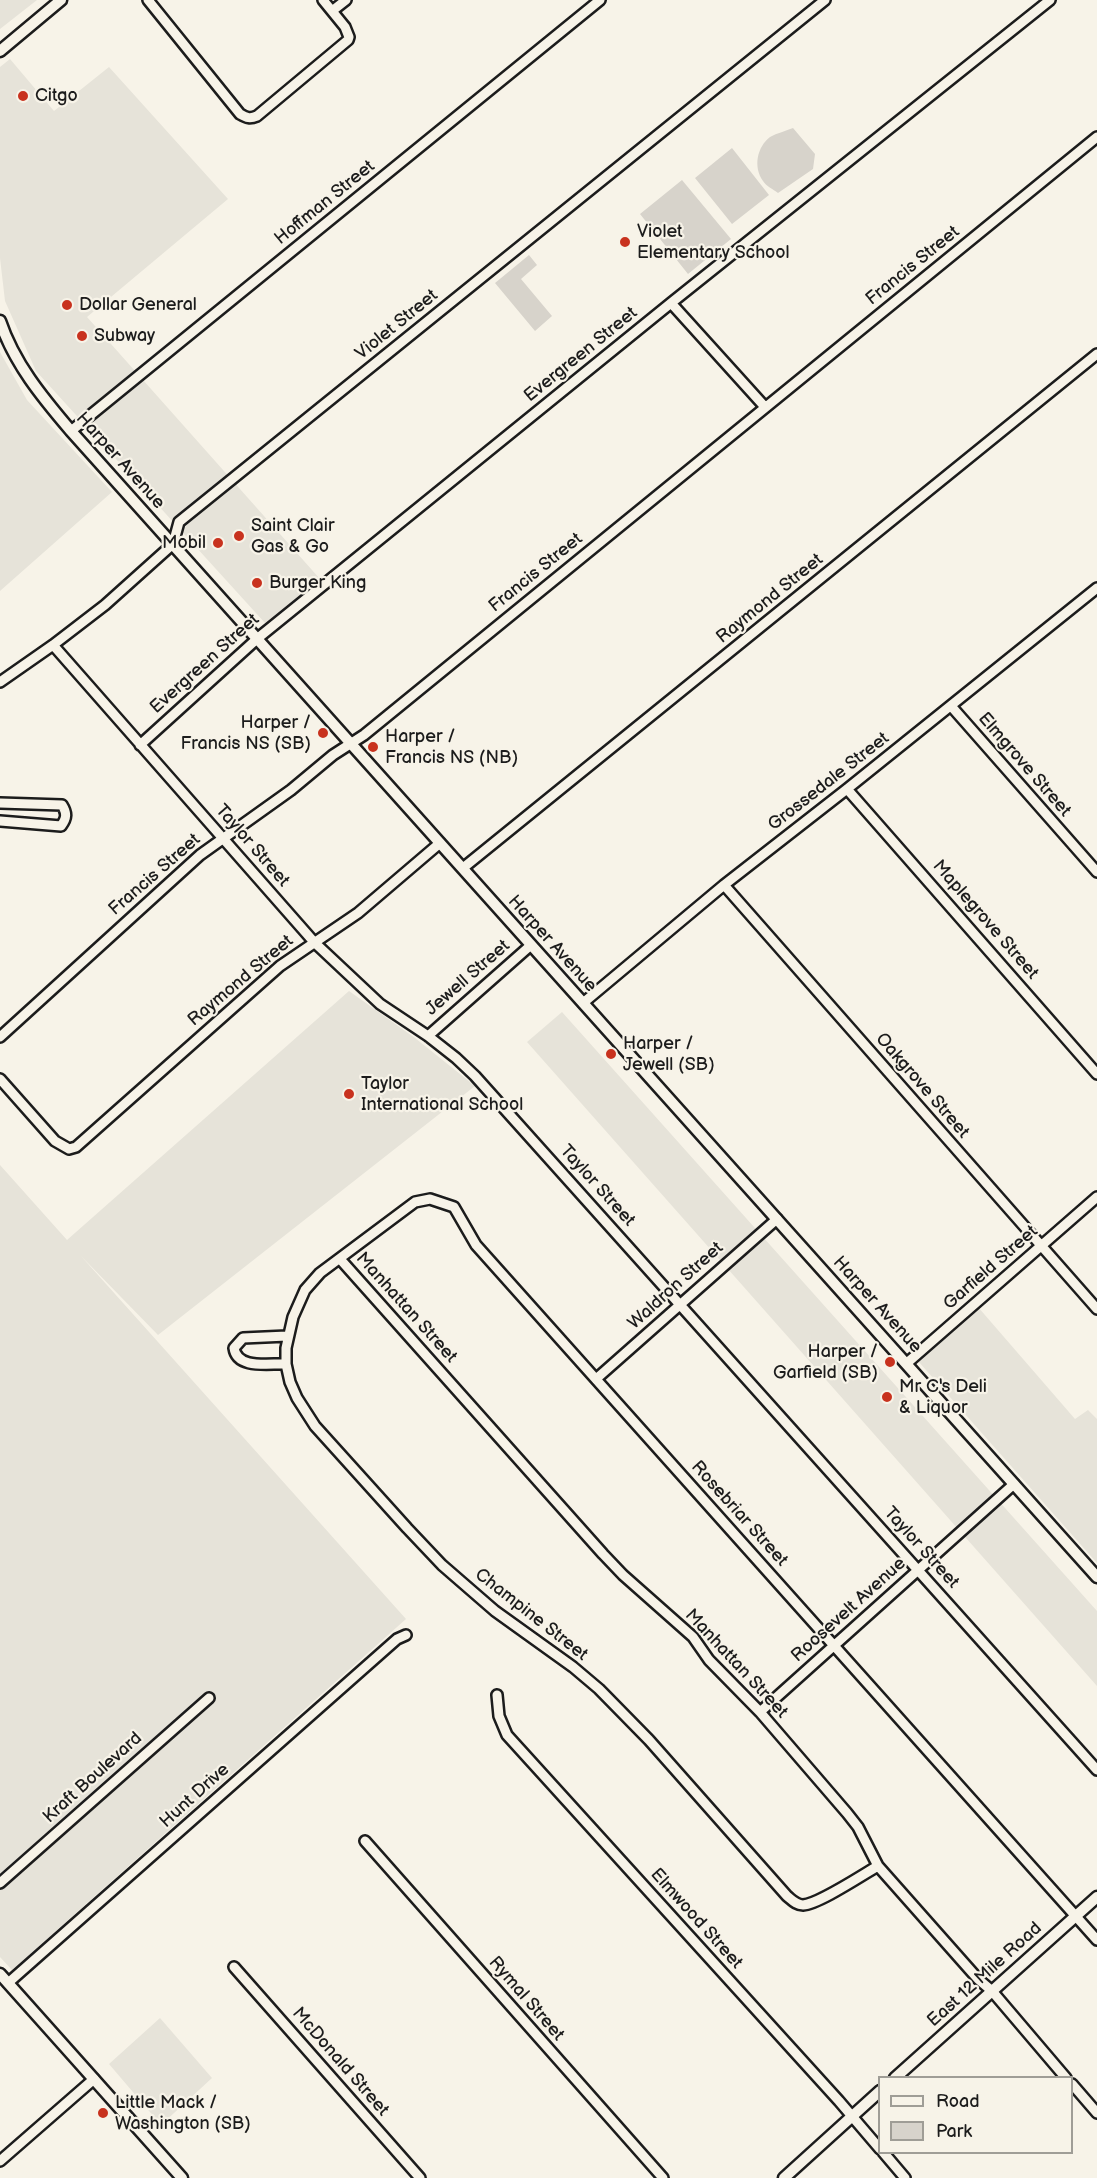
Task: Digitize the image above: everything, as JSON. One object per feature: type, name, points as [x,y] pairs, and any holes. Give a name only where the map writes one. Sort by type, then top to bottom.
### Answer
[{"type":"main road","points":[[0,51],[61,0]]},
{"type":"main road","name":"Harper Avenue","points":[[0,321],[23,370],[71,431],[1097,1577]]},
{"type":"main road","name":"East 12 Mile Road","points":[[897,2076],[1097,1897]]},
{"type":"main road","points":[[0,1974],[182,2178]]},
{"type":"main road","points":[[784,2178],[878,2092]]},
{"type":"street","points":[[148,0],[240,114],[247,118],[257,116],[348,40],[345,27],[323,0]]},
{"type":"street","points":[[332,11],[346,0]]},
{"type":"street","name":"Hoffman Street","points":[[71,431],[600,0]]},
{"type":"street","name":"Violet Street","points":[[0,682],[105,605],[173,544],[179,522],[825,0]]},
{"type":"street","name":"Evergreen Street","points":[[141,745],[258,638],[1050,0]]},
{"type":"street","name":"Francis Street","points":[[0,1037],[177,876],[223,838],[257,816],[333,755],[364,735],[1097,137]]},
{"type":"street","points":[[671,303],[765,407]]},
{"type":"street","name":"Raymond Street","points":[[463,868],[1097,354]]},
{"type":"street","name":"Grossedale Street","points":[[583,1004],[724,885],[1096,592]]},
{"type":"street","name":"Taylor Street","points":[[53,645],[314,942],[380,1004],[428,1036],[475,1076],[1097,1770]]},
{"type":"street","name":"Elmgrove Street","points":[[951,706],[1097,872]]},
{"type":"street","name":"Maplegrove Street","points":[[848,789],[1097,1074]]},
{"type":"street","points":[[0,803],[62,806],[66,820],[61,826],[0,821]]},
{"type":"street","name":"Raymond Street","points":[[0,1079],[55,1141],[69,1149],[76,1148],[280,966],[358,913],[440,843]]},
{"type":"street","name":"Oakgrove Street","points":[[724,885],[1097,1309]]},
{"type":"street","name":"Jewell Street","points":[[428,1036],[531,945]]},
{"type":"street","name":"Garfield Street","points":[[907,1363],[1097,1197]]},
{"type":"street","name":"Rosebriar Street","points":[[340,1259],[415,1202],[430,1199],[447,1204],[458,1212],[476,1245],[1097,1940]]},
{"type":"street","name":"Waldron Street","points":[[596,1379],[777,1218]]},
{"type":"street","name":"Champine Street","points":[[340,1259],[320,1273],[305,1290],[287,1336],[286,1364],[290,1382],[297,1398],[315,1426],[406,1528],[442,1564],[488,1604],[573,1667],[605,1696],[649,1740],[795,1903],[802,1905],[810,1903],[878,1866]]},
{"type":"street","name":"Manhattan Street","points":[[340,1259],[622,1575],[693,1637],[709,1660],[760,1712],[858,1827],[878,1866],[978,1979],[992,1991],[1064,2076]]},
{"type":"street","points":[[286,1364],[243,1362],[236,1356],[234,1348],[238,1342],[248,1337],[287,1336]]},
{"type":"street","name":"Roosevelt Avenue","points":[[760,1712],[1014,1484]]},
{"type":"street","name":"Hunt Drive","points":[[8,1983],[397,1639],[406,1635]]},
{"type":"street","name":"Elmwood Street","points":[[497,1695],[502,1726],[516,1745],[852,2116],[878,2148]]},
{"type":"street","name":"Kraft Boulevard","points":[[0,1883],[209,1698]]},
{"type":"street","name":"Rymal Street","points":[[365,1841],[663,2178]]},
{"type":"street","name":"McDonald Street","points":[[234,1967],[420,2178]]},
{"type":"street","points":[[0,2161],[94,2079]]},
{"type":"street","points":[[1073,2086],[1097,2113]]},
{"type":"street","points":[[885,2154],[905,2178]]},
{"type":"shaded area","points":[[0,0],[37,0],[0,29]]},
{"type":"shaded area","points":[[10,59],[54,111],[109,67],[228,199],[87,317],[320,579],[265,623],[36,371],[5,301],[0,258],[0,67]]},
{"type":"shaded area","points":[[0,352],[27,400],[112,492],[0,591]]},
{"type":"shaded area","points":[[349,991],[415,1038],[475,1086],[158,1335],[81,1256],[406,1619],[12,1970],[0,1957],[0,1165],[67,1240]]},
{"type":"shaded area","points":[[562,1012],[1097,1611],[1097,1686],[527,1042]]},
{"type":"shaded area","points":[[978,1307],[1075,1419],[1088,1410],[1097,1419],[1097,1563],[918,1361]]},
{"type":"shaded area","points":[[160,2018],[212,2078],[161,2125],[109,2064]]},
{"type":"green space","points":[[793,128],[815,154],[813,169],[778,193],[760,176],[757,164],[759,152],[770,137]]},
{"type":"green space","points":[[732,148],[769,195],[732,224],[695,178]]},
{"type":"green space","points":[[682,180],[731,239],[688,274],[640,214]]},
{"type":"green space","points":[[529,255],[537,265],[521,279],[552,316],[535,331],[495,283]]},
{"type":"place","name":"Citgo","points":[[23,96]]},
{"type":"place","name":"Violet Elementary School","points":[[625,242]]},
{"type":"place","name":"Dollar General","points":[[67,305]]},
{"type":"place","name":"Subway","points":[[82,336]]},
{"type":"place","name":"Saint Clair Gas & Go","points":[[239,536]]},
{"type":"place","name":"Mobil","points":[[218,543]]},
{"type":"place","name":"Burger King","points":[[257,583]]},
{"type":"place","name":"Harper / Francis NS (SB)","points":[[323,733]]},
{"type":"place","name":"Harper / Francis NS (NB)","points":[[373,747]]},
{"type":"place","name":"Harper / Jewell (SB)","points":[[611,1054]]},
{"type":"place","name":"Taylor International School","points":[[349,1094]]},
{"type":"place","name":"Harper / Garfield (SB)","points":[[890,1362]]},
{"type":"place","name":"Mr C's Deli & Liquor","points":[[887,1397]]},
{"type":"place","name":"Little Mack / Washington (SB)","points":[[103,2113]]}]
